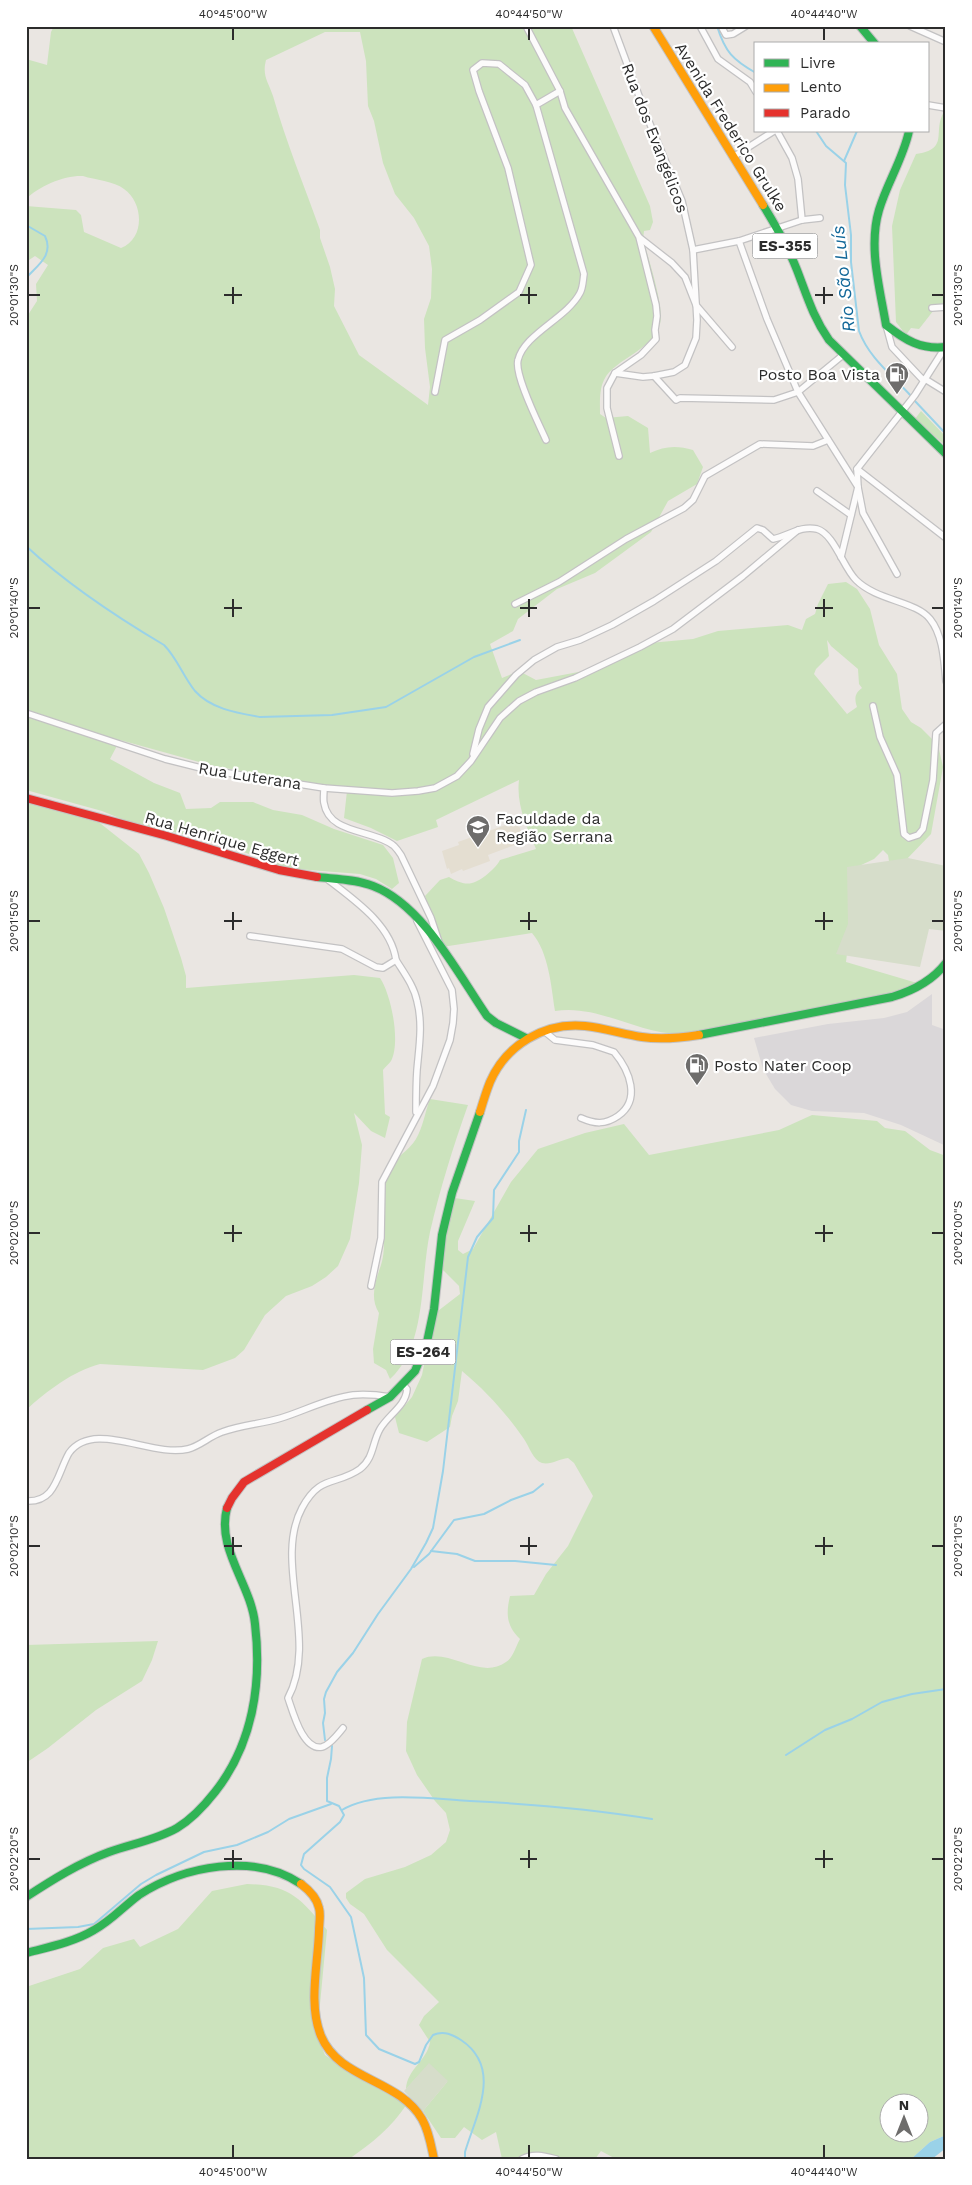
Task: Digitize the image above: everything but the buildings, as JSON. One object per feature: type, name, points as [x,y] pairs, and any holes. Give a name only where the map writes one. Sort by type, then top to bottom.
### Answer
[{"type":"main road","name":"Avenida Frederico Grulke","points":[[653,26],[778,229],[796,268],[816,321],[829,340],[900,412],[946,454]]},
{"type":"main road","points":[[862,29],[873,42]]},
{"type":"main road","points":[[909,132],[900,160],[888,183],[876,223],[876,241],[886,325],[912,344],[925,348],[946,346]]},
{"type":"main road","name":"Rua Henrique Eggert","points":[[26,798],[186,841],[270,868],[302,876],[366,883],[384,891],[416,920],[440,947],[487,1016],[505,1028],[526,1038]]},
{"type":"main road","name":"ES-264","points":[[26,1897],[61,1874],[85,1862],[180,1826],[192,1818],[230,1770],[240,1754],[246,1735],[258,1664],[256,1625],[252,1606],[245,1583],[226,1540],[224,1528],[228,1503],[234,1492],[251,1478],[390,1397],[415,1371],[427,1342],[434,1309],[442,1235],[452,1193],[490,1081],[508,1054],[526,1038],[563,1026],[585,1026],[643,1037],[675,1039],[825,1011],[908,992],[939,972],[946,963]]},
{"type":"main road","points":[[26,1953],[88,1933],[102,1926],[130,1902],[148,1890],[193,1873],[210,1869],[248,1866],[280,1872],[293,1878],[310,1892],[320,1908],[315,1998],[319,2032],[325,2045],[342,2065],[382,2085],[409,2102],[424,2123],[434,2159]]},
{"type":"street","points":[[526,26],[560,91],[564,108],[639,237],[656,305],[657,316],[654,330],[656,339],[641,355],[614,373],[608,388],[606,408],[619,456]]},
{"type":"street","name":"Rua dos Evangélicos","points":[[613,26],[644,112],[682,202],[693,250],[696,306],[696,338],[685,365],[674,372],[654,376],[643,377],[614,373]]},
{"type":"street","points":[[700,26],[718,59],[750,82],[754,89]]},
{"type":"street","points":[[721,26],[726,34],[732,34],[746,26]]},
{"type":"street","points":[[862,29],[871,26]]},
{"type":"street","points":[[910,26],[946,42]]},
{"type":"street","points":[[435,392],[446,340],[480,320],[518,292],[531,264],[508,168],[478,92],[474,70],[482,63],[499,64],[525,85],[536,104],[584,274],[580,293],[559,317],[526,344],[517,361],[520,380],[546,440]]},
{"type":"street","points":[[536,104],[560,91]]},
{"type":"street","points":[[930,105],[946,108]]},
{"type":"street","points":[[733,156],[774,132]]},
{"type":"street","points":[[777,132],[792,158],[798,179],[802,220]]},
{"type":"street","points":[[693,250],[739,241],[802,220],[820,218]]},
{"type":"street","points":[[639,237],[672,263],[685,277],[696,306],[732,347]]},
{"type":"street","points":[[739,241],[767,319],[798,392],[858,487],[841,557]]},
{"type":"street","points":[[932,308],[946,308]]},
{"type":"street","points":[[886,325],[892,347],[924,379],[946,392]]},
{"type":"street","points":[[897,574],[863,513],[857,469],[915,395],[941,354],[946,351]]},
{"type":"street","points":[[654,376],[676,400],[680,398],[722,398],[746,401],[774,400],[798,392],[843,355]]},
{"type":"street","points":[[516,604],[559,582],[626,539],[684,508],[693,500],[706,476],[760,444],[813,446],[828,440]]},
{"type":"street","points":[[857,469],[946,538]]},
{"type":"street","points":[[817,491],[851,515]]},
{"type":"street","points":[[471,761],[479,729],[488,707],[516,675],[534,660],[635,613],[716,561],[757,528],[773,538],[798,530],[812,528],[826,534],[856,579],[866,588],[874,594],[920,610],[929,618],[940,639],[946,682]]},
{"type":"street","name":"Rua Luterana","points":[[26,714],[156,756],[200,768],[324,788],[392,793],[436,788],[457,776],[471,761],[500,718],[519,701],[599,666],[673,629],[743,576],[798,530]]},
{"type":"street","points":[[873,706],[880,737],[897,775],[904,834],[909,838],[918,835],[922,829],[933,780],[936,733],[946,724]]},
{"type":"street","points":[[324,788],[324,804],[328,814],[335,822],[384,840],[394,846],[401,855],[431,918],[440,947]]},
{"type":"street","points":[[326,878],[368,913],[392,946],[396,960],[412,985],[420,1016],[421,1038],[417,1071],[416,1115]]},
{"type":"street","points":[[371,1286],[381,1238],[382,1182],[405,1142],[416,1115],[433,1086],[450,1040],[454,1009],[452,990],[416,920]]},
{"type":"street","points":[[250,936],[342,949],[376,967],[383,968],[396,960]]},
{"type":"street","points":[[544,1031],[555,1040],[593,1045],[614,1052],[628,1075],[632,1089],[631,1101],[626,1111],[611,1121],[602,1124],[581,1118]]},
{"type":"street","points":[[343,1728],[327,1745],[315,1747],[308,1742],[299,1727],[288,1698],[296,1684],[300,1646],[293,1568],[295,1523],[301,1508],[316,1487],[359,1470],[368,1461],[374,1450],[379,1431],[406,1396],[407,1389],[403,1385]]},
{"type":"street","points":[[26,1501],[38,1500],[48,1496],[73,1447],[87,1439],[102,1439],[158,1448],[186,1449],[237,1426],[278,1419],[352,1395],[372,1394],[390,1397]]},
{"type":"street","points":[[522,2159],[530,2156],[542,2156],[556,2159]]},
{"type":"shaded area","name":"Faculdade da Região Serrana","points":[[517,821],[525,841],[488,855],[490,861],[463,871],[462,869],[451,874],[449,868],[447,869],[442,851],[459,845],[458,842]]},
{"type":"shaded area","points":[[932,994],[932,1025],[946,1030],[946,1146],[901,1125],[864,1113],[812,1111],[791,1105],[775,1089],[763,1069],[754,1038],[828,1024],[884,1018],[907,1012]]},
{"type":"green space","points":[[54,26],[571,26],[650,206],[653,222],[650,230],[644,231],[643,239],[659,300],[661,318],[653,338],[609,372],[602,384],[600,414],[606,418],[628,416],[648,428],[650,453],[671,447],[687,448],[693,450],[703,467],[697,484],[668,501],[651,532],[595,573],[557,589],[518,619],[513,631],[490,644],[502,678],[519,671],[536,680],[589,670],[639,644],[693,639],[718,631],[788,625],[802,630],[806,619],[815,614],[828,584],[846,582],[857,589],[870,609],[879,645],[897,674],[902,709],[911,722],[921,728],[938,745],[943,767],[931,834],[904,862],[894,864],[889,861],[888,855],[883,850],[874,859],[857,867],[846,962],[917,983],[894,992],[683,1034],[651,1030],[587,1012],[555,1011],[546,960],[538,941],[532,933],[442,947],[425,896],[440,880],[449,877],[463,883],[472,883],[488,874],[500,860],[536,849],[521,807],[518,789],[519,780],[436,820],[438,827],[397,841],[371,828],[344,818],[347,791],[210,765],[120,740],[110,759],[154,783],[180,793],[186,809],[211,808],[220,802],[253,802],[273,810],[302,815],[334,829],[383,845],[393,858],[399,883],[392,889],[376,879],[360,874],[285,868],[218,842],[129,822],[102,811],[26,790],[26,318],[37,301],[36,284],[48,265],[35,256],[26,262],[26,206],[76,210],[81,215],[84,232],[121,248],[134,237],[138,229],[139,220],[135,203],[131,195],[124,189],[110,182],[83,176],[68,177],[53,182],[31,194],[26,199],[26,59],[47,65],[51,32]],"holes":[[[325,32],[360,32],[366,61],[368,106],[374,121],[383,163],[395,194],[414,218],[429,246],[432,269],[431,298],[424,319],[425,348],[430,387],[428,405],[359,355],[334,306],[335,289],[320,238],[320,230],[266,78],[266,60]],[[827,640],[831,646],[858,669],[859,684],[862,688],[856,696],[857,707],[847,714],[814,674],[816,669],[829,656]]]},
{"type":"green space","points":[[946,109],[946,305],[944,303],[937,306],[919,329],[911,328],[906,335],[896,322],[892,226],[900,190],[916,154],[934,148],[939,138],[940,124]]},
{"type":"green space","points":[[921,411],[946,437],[946,446],[915,419]]},
{"type":"green space","points":[[26,801],[96,820],[139,854],[164,908],[186,976],[186,988],[354,975],[380,978],[391,1006],[395,1042],[391,1061],[383,1070],[385,1114],[390,1117],[385,1138],[371,1131],[354,1113],[362,1145],[359,1183],[350,1239],[338,1266],[312,1286],[286,1296],[265,1315],[244,1350],[235,1358],[203,1370],[100,1364],[80,1371],[61,1382],[26,1410]]},
{"type":"green space","points":[[908,858],[946,866],[946,931],[929,929],[920,967],[836,954],[848,924],[847,867]]},
{"type":"green space","points":[[430,1099],[468,1105],[447,1168],[430,1232],[416,1330],[402,1365],[390,1379],[386,1370],[374,1363],[373,1349],[379,1313],[374,1301],[374,1289],[381,1265],[384,1241],[381,1193],[387,1170],[416,1139]]},
{"type":"green space","points":[[812,1115],[877,1121],[885,1128],[905,1131],[930,1150],[946,1156],[946,2135],[930,2142],[911,2159],[616,2159],[601,2151],[595,2159],[502,2159],[496,2132],[482,2140],[464,2127],[455,2138],[441,2138],[423,2111],[447,2082],[429,2064],[406,2089],[413,2070],[425,2055],[430,2042],[419,2025],[424,2016],[439,2002],[387,1950],[364,1914],[350,1904],[346,1898],[346,1893],[365,1879],[405,1867],[431,1855],[446,1842],[450,1830],[446,1813],[417,1775],[406,1751],[407,1722],[422,1659],[432,1656],[443,1657],[486,1668],[496,1667],[506,1662],[520,1639],[512,1629],[508,1619],[510,1596],[534,1595],[546,1574],[568,1546],[593,1496],[574,1463],[568,1458],[552,1463],[542,1463],[536,1459],[503,1411],[462,1371],[458,1401],[450,1427],[427,1442],[399,1433],[395,1417],[412,1397],[422,1375],[434,1314],[460,1294],[459,1286],[435,1262],[438,1236],[448,1197],[475,1201],[458,1241],[458,1250],[463,1254],[473,1249],[511,1182],[538,1149],[585,1133],[624,1124],[649,1155],[779,1130]]},
{"type":"green space","points":[[158,1641],[142,1681],[96,1710],[26,1763],[26,1645]]},
{"type":"green space","points":[[247,1884],[274,1887],[293,1895],[309,1909],[327,1930],[317,2036],[325,2055],[355,2076],[407,2104],[401,2113],[381,2135],[349,2159],[26,2159],[26,1987],[80,1969],[103,1948],[134,1939],[140,1947],[178,1929],[212,1891]]},
{"type":"green space","points":[[429,2063],[448,2081],[423,2111],[404,2091]]},
{"type":"water","points":[[946,2135],[946,2148],[932,2159],[911,2159],[930,2142]]},
{"type":"waterway","name":"Rio São Luís","points":[[717,26],[723,42],[731,54],[741,64],[754,72]]},
{"type":"waterway","name":"Rio São Luís","points":[[817,132],[826,146],[846,163],[845,185],[859,331],[863,341],[875,358],[911,396]]},
{"type":"waterway","points":[[844,161],[857,132]]},
{"type":"waterway","points":[[26,225],[45,236],[48,249],[40,264],[26,278]]},
{"type":"waterway","name":"Rio São Luís","points":[[914,400],[946,434]]},
{"type":"waterway","points":[[26,546],[58,574],[92,599],[164,645],[201,697],[225,709],[260,717],[332,715],[386,707],[474,657],[520,640]]},
{"type":"waterway","points":[[325,1740],[323,1723],[326,1692],[337,1672],[353,1653],[378,1614],[411,1569],[433,1528],[443,1471],[468,1257],[477,1237],[493,1218],[494,1190],[519,1152],[519,1141],[526,1110]]},
{"type":"waterway","points":[[414,1567],[429,1554],[454,1520],[484,1514],[511,1500],[533,1492],[543,1484]]},
{"type":"waterway","points":[[431,1551],[457,1554],[475,1561],[515,1561],[556,1565]]},
{"type":"waterway","points":[[786,1755],[825,1730],[852,1719],[882,1702],[912,1694],[946,1689]]},
{"type":"waterway","points":[[332,1746],[327,1778],[327,1801],[339,1806],[344,1815],[340,1822],[304,1854],[301,1865],[330,1887],[351,1917],[364,1978],[366,2035],[379,2049],[415,2064],[419,2062],[426,2045],[433,2035],[441,2033],[455,2036],[474,2051],[481,2064],[484,2078],[483,2093],[480,2108],[465,2152],[465,2159]]},
{"type":"waterway","points":[[342,1810],[371,1800],[404,1797],[561,1807],[652,1819]]},
{"type":"waterway","points":[[26,1929],[78,1927],[94,1924],[141,1884],[156,1875],[204,1852],[237,1845],[268,1832],[289,1819],[331,1804]]},
{"type":"traffic: fast","points":[[860,26],[873,42]]},
{"type":"traffic: fast","points":[[909,132],[903,151],[882,200],[876,224],[875,253],[878,283],[886,325],[914,343],[929,347],[946,347]]},
{"type":"traffic: fast","points":[[763,205],[786,245],[814,315],[829,340],[946,454]]},
{"type":"traffic: fast","points":[[317,877],[359,882],[373,886],[391,895],[408,908],[438,942],[487,1016],[496,1023],[526,1038]]},
{"type":"traffic: fast","points":[[699,1035],[892,997],[922,984],[935,975],[946,963]]},
{"type":"traffic: fast","points":[[367,1410],[390,1397],[415,1371],[427,1342],[434,1309],[442,1235],[452,1193],[480,1112]]},
{"type":"traffic: fast","points":[[26,1897],[87,1861],[161,1836],[177,1828],[198,1812],[207,1802],[228,1773],[238,1754],[252,1712],[257,1668],[257,1646],[252,1609],[226,1538],[227,1508]]},
{"type":"traffic: fast","points":[[26,1953],[78,1938],[106,1922],[139,1895],[157,1885],[198,1870],[241,1866],[262,1868],[282,1874],[301,1884]]},
{"type":"traffic: slow","points":[[653,26],[763,205]]},
{"type":"traffic: slow","points":[[480,1112],[490,1082],[506,1057],[516,1047],[541,1032],[555,1028],[585,1026],[649,1038],[699,1035]]},
{"type":"traffic: slow","points":[[301,1884],[315,1898],[320,1911],[314,1997],[317,2024],[321,2036],[330,2051],[341,2062],[399,2095],[412,2106],[426,2128],[434,2159]]},
{"type":"traffic: jam","points":[[26,798],[167,836],[279,870],[317,877]]},
{"type":"traffic: jam","points":[[227,1508],[244,1482],[367,1410]]},
{"type":"place","name":"Posto Boa Vista","points":[[897,395]]},
{"type":"place","name":"Faculdade da Região Serrana","points":[[478,848]]},
{"type":"place","name":"Posto Nater Coop","points":[[697,1086]]}]
